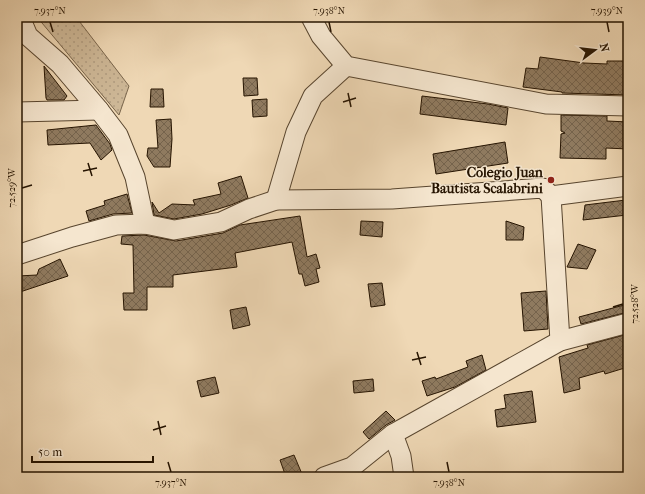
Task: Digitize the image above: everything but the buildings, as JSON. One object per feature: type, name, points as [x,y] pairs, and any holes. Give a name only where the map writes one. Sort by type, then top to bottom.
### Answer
[{"type":"street","points":[[20,17],[28,36],[60,64],[100,110],[118,135],[135,177],[145,224]]},
{"type":"street","points":[[311,17],[321,36],[346,66],[546,104],[628,106]]},
{"type":"street","points":[[276,200],[296,132],[313,96],[346,66]]},
{"type":"street","points":[[17,112],[100,110]]},
{"type":"street","points":[[551,196],[628,186]]},
{"type":"street","points":[[17,255],[72,237],[116,225],[145,224],[174,230],[221,222],[276,200],[392,199],[543,188],[551,196],[560,341]]},
{"type":"street","points":[[324,477],[352,467],[393,434],[560,341],[628,323]]},
{"type":"street","points":[[393,434],[401,456],[404,477]]},
{"type":"shaded area","points":[[37,17],[76,17],[129,86],[119,115]]},
{"type":"place","name":"Colegio Juan Bautista Scalabrini","points":[[551,180]]}]
